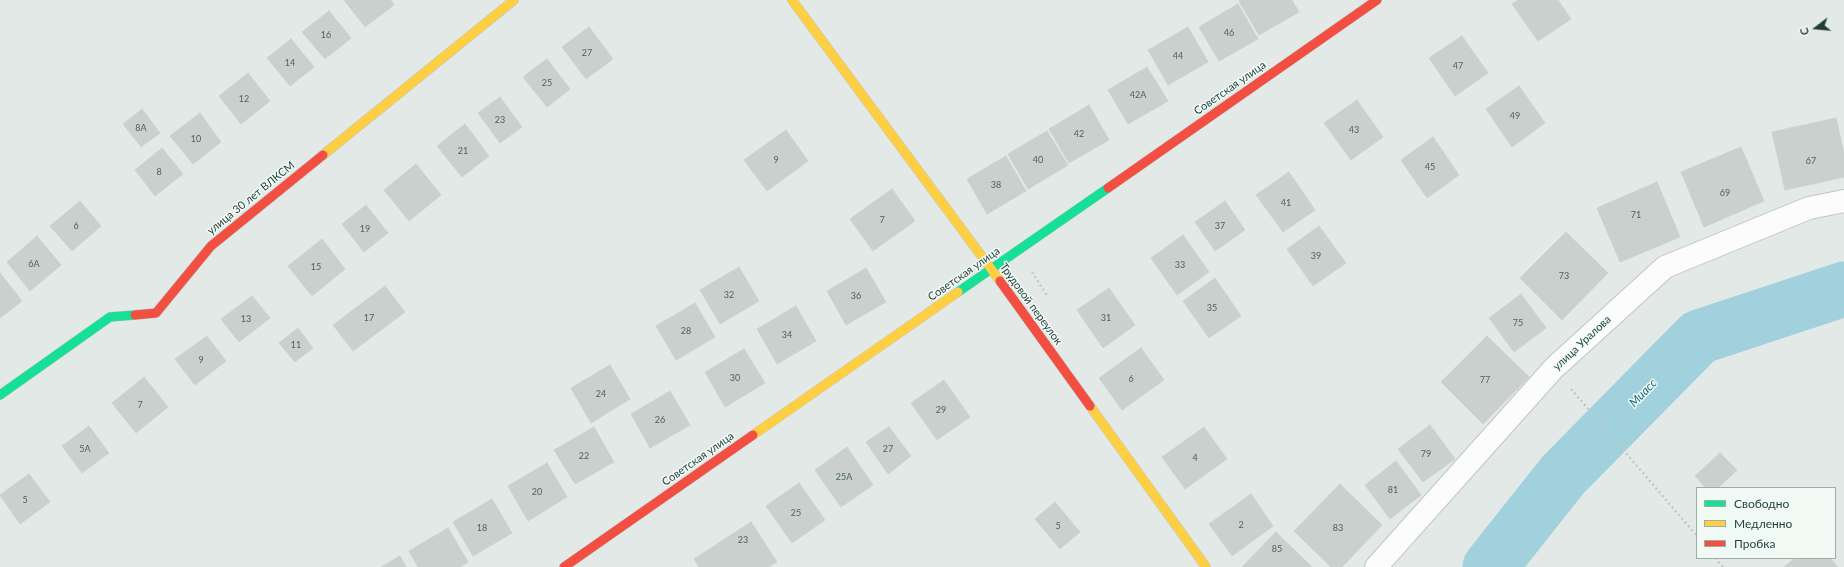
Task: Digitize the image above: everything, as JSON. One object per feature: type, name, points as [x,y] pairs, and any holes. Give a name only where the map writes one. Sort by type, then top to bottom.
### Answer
[{"type":"street","name":"улица 30 лет ВЛКСМ","points":[[0,395],[110,317],[156,313],[211,246],[514,0]]},
{"type":"street","name":"Трудовой переулок","points":[[792,0],[992,269],[1206,567]]},
{"type":"street","name":"Советская улица","points":[[564,567],[1377,0]]},
{"type":"street","name":"улица Уралова","points":[[1376,567],[1554,368],[1665,267],[1810,208],[1844,202]]},
{"type":"path","points":[[1571,388],[1696,535]]},
{"type":"path","points":[[1716,559],[1723,567]]},
{"type":"building","points":[[344,0],[391,0],[394,5],[365,27]]},
{"type":"building","points":[[1292,0],[1299,12],[1259,35],[1239,1]]},
{"type":"building","points":[[1518,0],[1558,0],[1571,19],[1538,41],[1512,4]]},
{"type":"building","points":[[1238,4],[1258,39],[1219,61],[1199,27]]},
{"type":"building","points":[[329,11],[351,38],[325,59],[302,32]]},
{"type":"building","points":[[589,27],[613,59],[586,79],[562,47]]},
{"type":"building","points":[[1188,27],[1208,62],[1168,85],[1148,50]]},
{"type":"building","points":[[1462,36],[1488,73],[1455,96],[1429,58]]},
{"type":"building","points":[[291,39],[314,67],[290,86],[267,58]]},
{"type":"building","points":[[547,59],[570,89],[547,107],[523,77]]},
{"type":"building","points":[[1147,67],[1168,101],[1128,124],[1108,90]]},
{"type":"building","points":[[248,73],[270,101],[241,124],[219,96]]},
{"type":"building","points":[[1519,86],[1545,123],[1512,147],[1486,109]]},
{"type":"building","points":[[500,97],[522,127],[500,143],[478,113]]},
{"type":"building","points":[[1357,100],[1383,137],[1351,160],[1324,123]]},
{"type":"building","points":[[1089,105],[1109,140],[1069,163],[1049,129]]},
{"type":"building","points":[[142,109],[160,133],[141,147],[123,124]]},
{"type":"building","points":[[200,113],[221,142],[193,164],[170,136]]},
{"type":"building","points":[[1836,118],[1844,153],[1844,177],[1785,190],[1772,132]]},
{"type":"building","points":[[465,124],[489,156],[462,177],[437,146]]},
{"type":"building","points":[[786,130],[808,161],[767,191],[744,160]]},
{"type":"building","points":[[1047,131],[1068,165],[1028,189],[1008,154]]},
{"type":"building","points":[[1433,137],[1459,175],[1427,198],[1401,160]]},
{"type":"building","points":[[1741,147],[1764,201],[1704,227],[1681,172]]},
{"type":"building","points":[[162,148],[183,174],[155,196],[135,170]]},
{"type":"building","points":[[1006,156],[1026,191],[987,214],[967,179]]},
{"type":"building","points":[[416,164],[441,195],[409,221],[384,190]]},
{"type":"building","points":[[1289,172],[1315,210],[1283,232],[1256,195]]},
{"type":"building","points":[[1657,182],[1680,237],[1620,262],[1597,208]]},
{"type":"building","points":[[892,189],[915,221],[873,251],[850,219]]},
{"type":"building","points":[[80,201],[101,226],[72,251],[50,226]]},
{"type":"building","points":[[1225,201],[1245,230],[1215,251],[1195,222]]},
{"type":"building","points":[[366,205],[388,233],[364,252],[342,224]]},
{"type":"building","points":[[1319,226],[1346,263],[1313,286],[1287,249]]},
{"type":"building","points":[[1566,232],[1608,273],[1562,320],[1520,278]]},
{"type":"building","points":[[1183,235],[1209,272],[1177,295],[1151,258]]},
{"type":"building","points":[[37,236],[61,265],[30,291],[7,262]]},
{"type":"building","points":[[322,239],[345,269],[312,296],[288,266]]},
{"type":"building","points":[[739,267],[759,301],[720,324],[700,290]]},
{"type":"building","points":[[866,268],[886,302],[846,325],[827,291]]},
{"type":"building","points":[[0,273],[22,301],[0,318]]},
{"type":"building","points":[[1215,278],[1241,316],[1209,338],[1183,301]]},
{"type":"building","points":[[385,286],[405,312],[353,351],[333,325]]},
{"type":"building","points":[[1109,288],[1135,325],[1103,348],[1077,310]]},
{"type":"building","points":[[1521,294],[1546,328],[1514,352],[1489,318]]},
{"type":"building","points":[[252,296],[270,318],[239,342],[221,319]]},
{"type":"building","points":[[695,303],[715,337],[676,360],[656,326]]},
{"type":"building","points":[[796,306],[816,341],[777,364],[757,329]]},
{"type":"building","points":[[298,328],[313,348],[295,362],[279,343]]},
{"type":"building","points":[[207,336],[226,361],[195,385],[175,359]]},
{"type":"building","points":[[1487,336],[1529,377],[1483,424],[1441,382]]},
{"type":"building","points":[[1141,348],[1164,380],[1122,410],[1099,378]]},
{"type":"building","points":[[744,349],[765,383],[725,407],[705,372]]},
{"type":"building","points":[[610,365],[630,399],[591,423],[571,388]]},
{"type":"building","points":[[144,377],[168,407],[136,433],[112,403]]},
{"type":"building","points":[[944,380],[970,417],[937,440],[911,403]]},
{"type":"building","points":[[670,391],[690,425],[650,448],[631,414]]},
{"type":"building","points":[[1430,425],[1455,459],[1423,482],[1398,449]]},
{"type":"building","points":[[89,426],[109,453],[82,473],[62,446]]},
{"type":"building","points":[[594,427],[614,462],[575,484],[554,450]]},
{"type":"building","points":[[889,427],[911,456],[888,474],[866,442]]},
{"type":"building","points":[[1204,427],[1227,459],[1185,489],[1162,457]]},
{"type":"building","points":[[847,447],[873,485],[841,507],[815,470]]},
{"type":"building","points":[[1720,453],[1737,470],[1719,487],[1705,487],[1695,476]]},
{"type":"building","points":[[1396,461],[1421,495],[1390,519],[1365,485]]},
{"type":"building","points":[[547,463],[567,497],[528,521],[508,486]]},
{"type":"building","points":[[29,474],[50,502],[20,524],[0,495]]},
{"type":"building","points":[[799,483],[825,520],[792,543],[766,506]]},
{"type":"building","points":[[1340,484],[1382,525],[1342,567],[1331,567],[1294,531]]},
{"type":"building","points":[[1251,494],[1273,526],[1232,556],[1209,524]]},
{"type":"building","points":[[492,499],[512,533],[473,556],[453,522]]},
{"type":"building","points":[[1055,502],[1080,532],[1060,549],[1035,519]]},
{"type":"building","points":[[751,522],[777,562],[768,567],[699,567],[694,559]]},
{"type":"building","points":[[448,528],[468,562],[460,567],[418,567],[409,551]]},
{"type":"building","points":[[1276,532],[1312,567],[1242,567]]},
{"type":"building","points":[[400,556],[406,567],[381,567]]},
{"type":"building","points":[[1794,559],[1831,559],[1838,567],[1784,567]]},
{"type":"waterway","name":"Миасс","points":[[1490,567],[1563,475],[1699,337],[1844,289]]},
{"type":"traffic: fast","points":[[958,292],[1108,188]]},
{"type":"traffic: fast","points":[[0,395],[110,317],[135,315]]},
{"type":"traffic: slow","points":[[323,155],[514,0]]},
{"type":"traffic: slow","points":[[792,0],[1000,281]]},
{"type":"traffic: slow","points":[[753,435],[958,292]]},
{"type":"traffic: slow","points":[[1090,406],[1206,567]]},
{"type":"traffic: jam","points":[[1108,188],[1377,0]]},
{"type":"traffic: jam","points":[[135,315],[156,313],[211,246],[323,155]]},
{"type":"traffic: jam","points":[[1000,281],[1090,406]]},
{"type":"traffic: jam","points":[[564,567],[753,435]]}]
